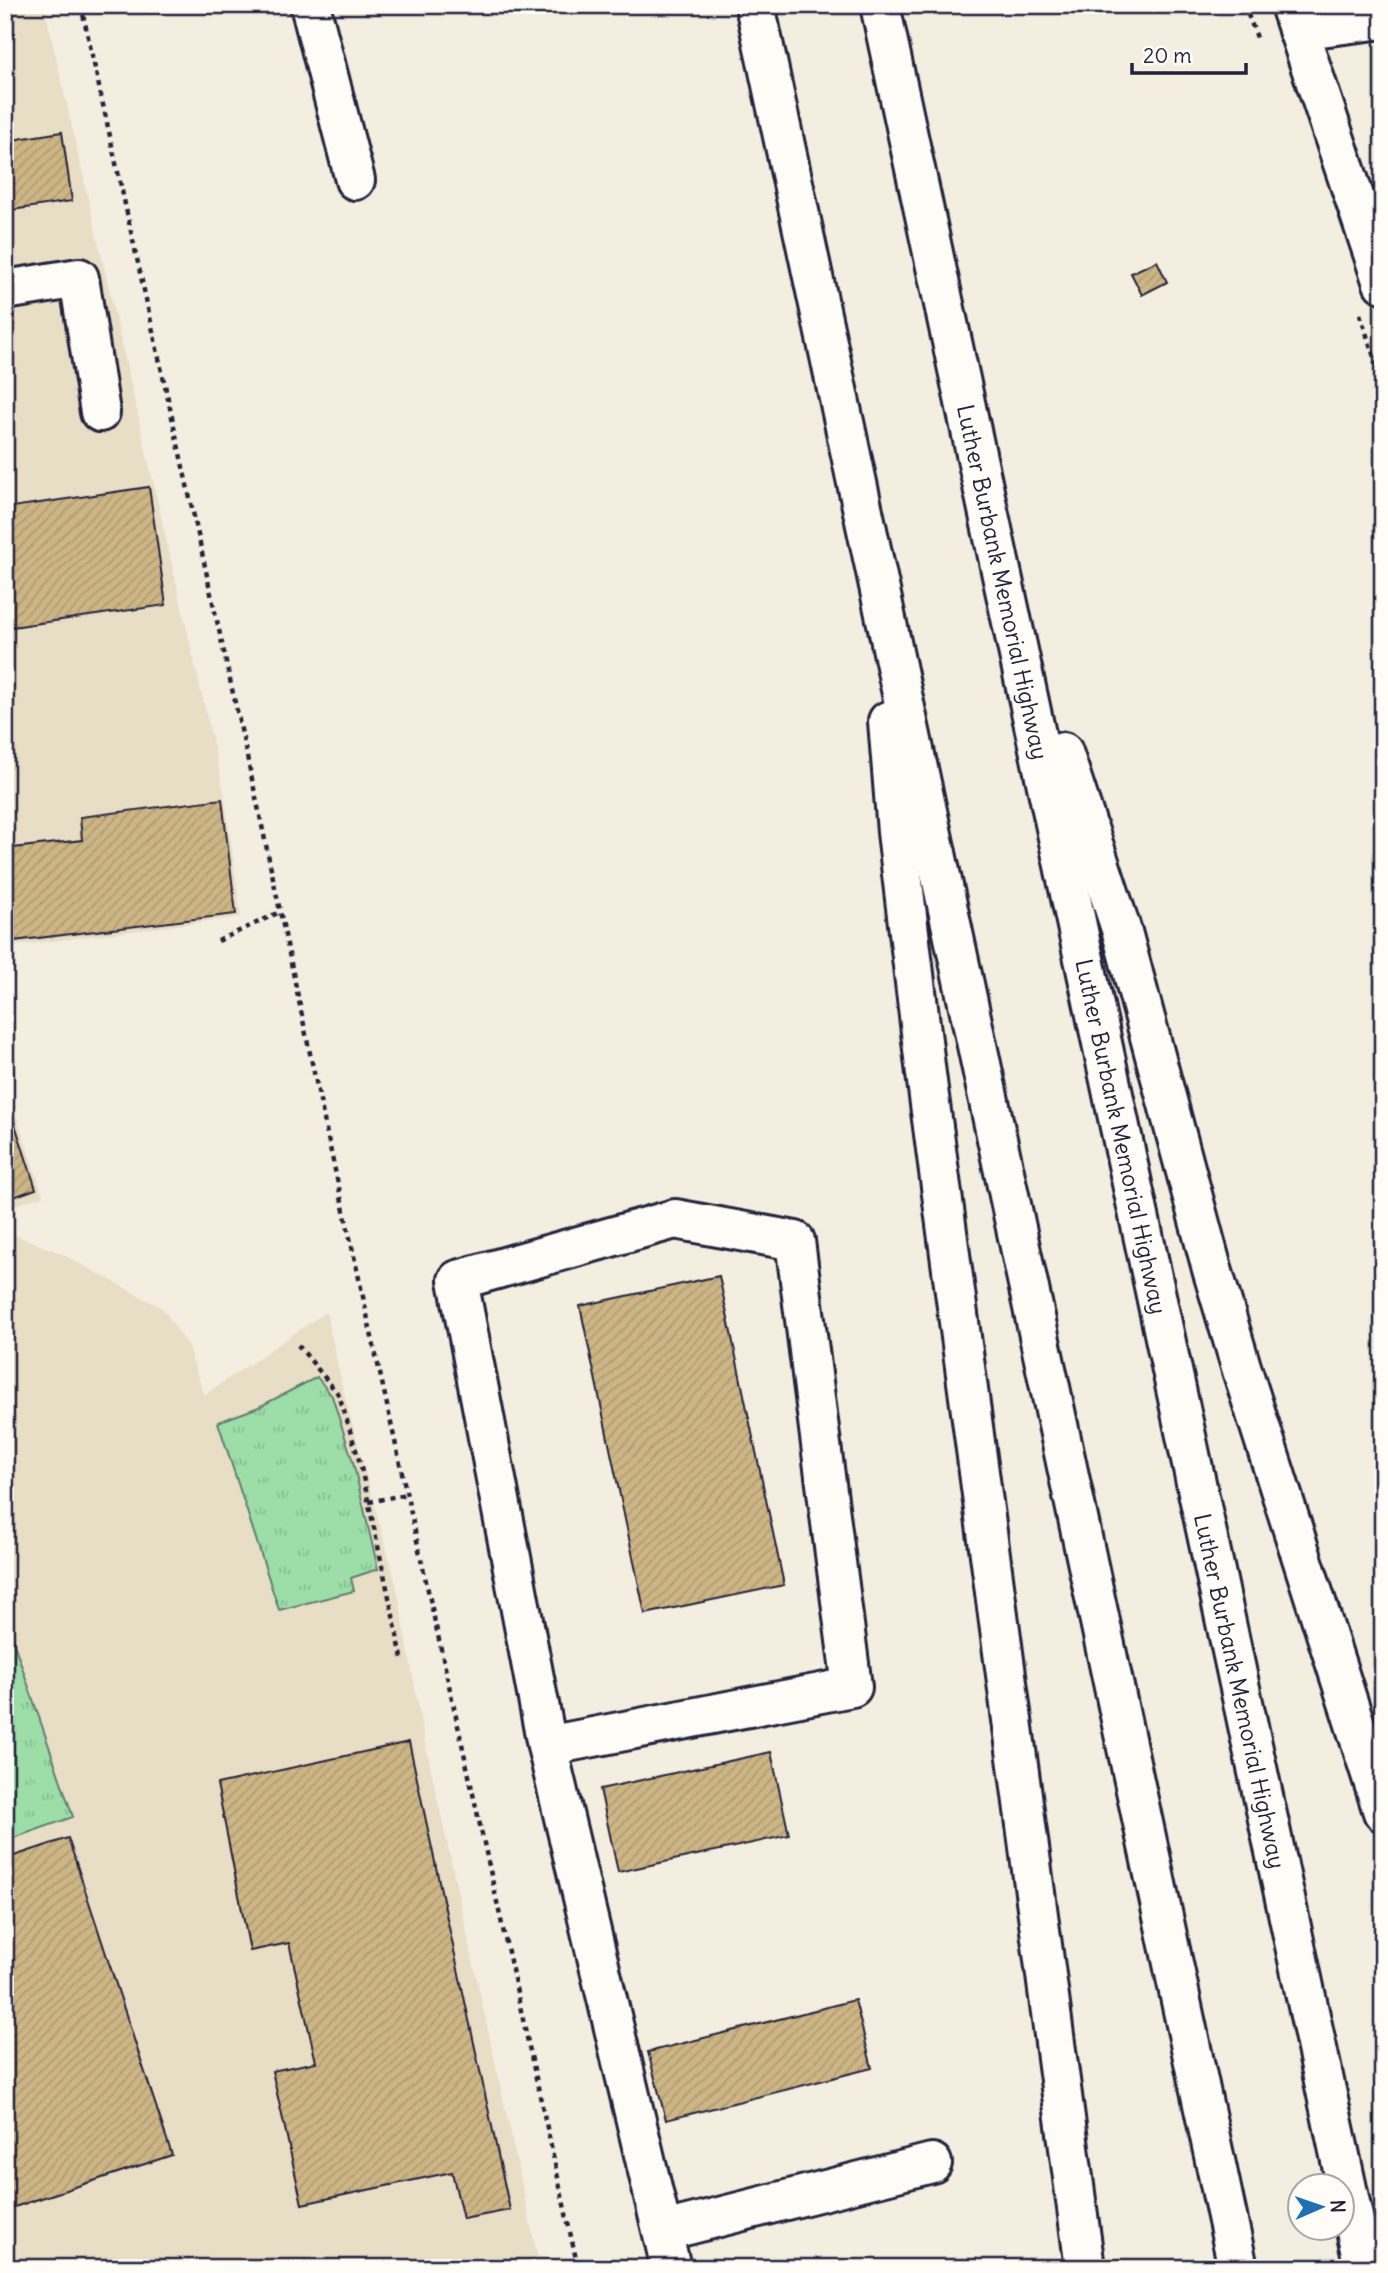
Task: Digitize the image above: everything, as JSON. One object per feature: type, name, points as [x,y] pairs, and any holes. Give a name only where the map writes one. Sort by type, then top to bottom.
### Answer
[{"type":"main road","points":[[310,5],[355,180]]},
{"type":"main road","points":[[755,5],[1238,2268]]},
{"type":"main road","name":"Luther Burbank Memorial Highway","points":[[880,5],[1364,2268]]},
{"type":"main road","points":[[1383,19],[1294,18],[1383,283]]},
{"type":"main road","points":[[5,290],[79,278],[100,412]]},
{"type":"main road","points":[[1000,559],[1122,932],[1216,1282],[1383,1812]]},
{"type":"main road","points":[[876,569],[897,832],[926,1074],[1085,2268]]},
{"type":"main road","points":[[547,1746],[852,1687],[795,1241],[675,1219],[458,1280],[547,1746],[671,2268]]},
{"type":"main road","points":[[664,2231],[932,2163]]},
{"type":"path","points":[[81,5],[578,2268]]},
{"type":"path","points":[[218,941],[280,912]]},
{"type":"path","points":[[298,1345],[339,1395],[369,1502],[402,1662]]},
{"type":"path","points":[[369,1502],[407,1494]]},
{"type":"shaded area","points":[[5,5],[44,5],[224,792],[241,917],[5,947]]},
{"type":"shaded area","points":[[5,1081],[43,1196],[5,1208]]},
{"type":"shaded area","points":[[5,1231],[60,1253],[162,1308],[187,1344],[204,1395],[326,1312],[344,1394],[397,1588],[423,1733],[540,2268],[5,2268]]},
{"type":"green space","points":[[317,1377],[332,1396],[353,1462],[378,1569],[351,1578],[354,1591],[279,1610],[218,1422],[259,1407]]},
{"type":"green space","points":[[5,1617],[73,1817],[5,1841]]},
{"type":"building","points":[[62,132],[72,201],[5,211],[5,141]]},
{"type":"building","points":[[1157,261],[1167,282],[1142,295],[1131,273]]},
{"type":"building","points":[[149,487],[166,605],[5,628],[5,508]]},
{"type":"building","points":[[222,799],[236,914],[5,942],[5,849],[82,840],[80,817]]},
{"type":"building","points":[[5,1094],[36,1189],[5,1200]]},
{"type":"building","points":[[719,1276],[784,1585],[645,1614],[580,1306]]},
{"type":"building","points":[[409,1742],[510,2210],[463,2219],[452,2172],[302,2204],[272,2071],[316,2062],[289,1943],[250,1951],[217,1784]]},
{"type":"building","points":[[771,1752],[789,1835],[618,1872],[600,1789]]},
{"type":"building","points":[[68,1838],[172,2155],[5,2210],[5,1859]]},
{"type":"building","points":[[855,2000],[872,2068],[666,2120],[648,2052]]},
{"type":"building","points":[[982,2263],[983,2268],[961,2268]]}]
